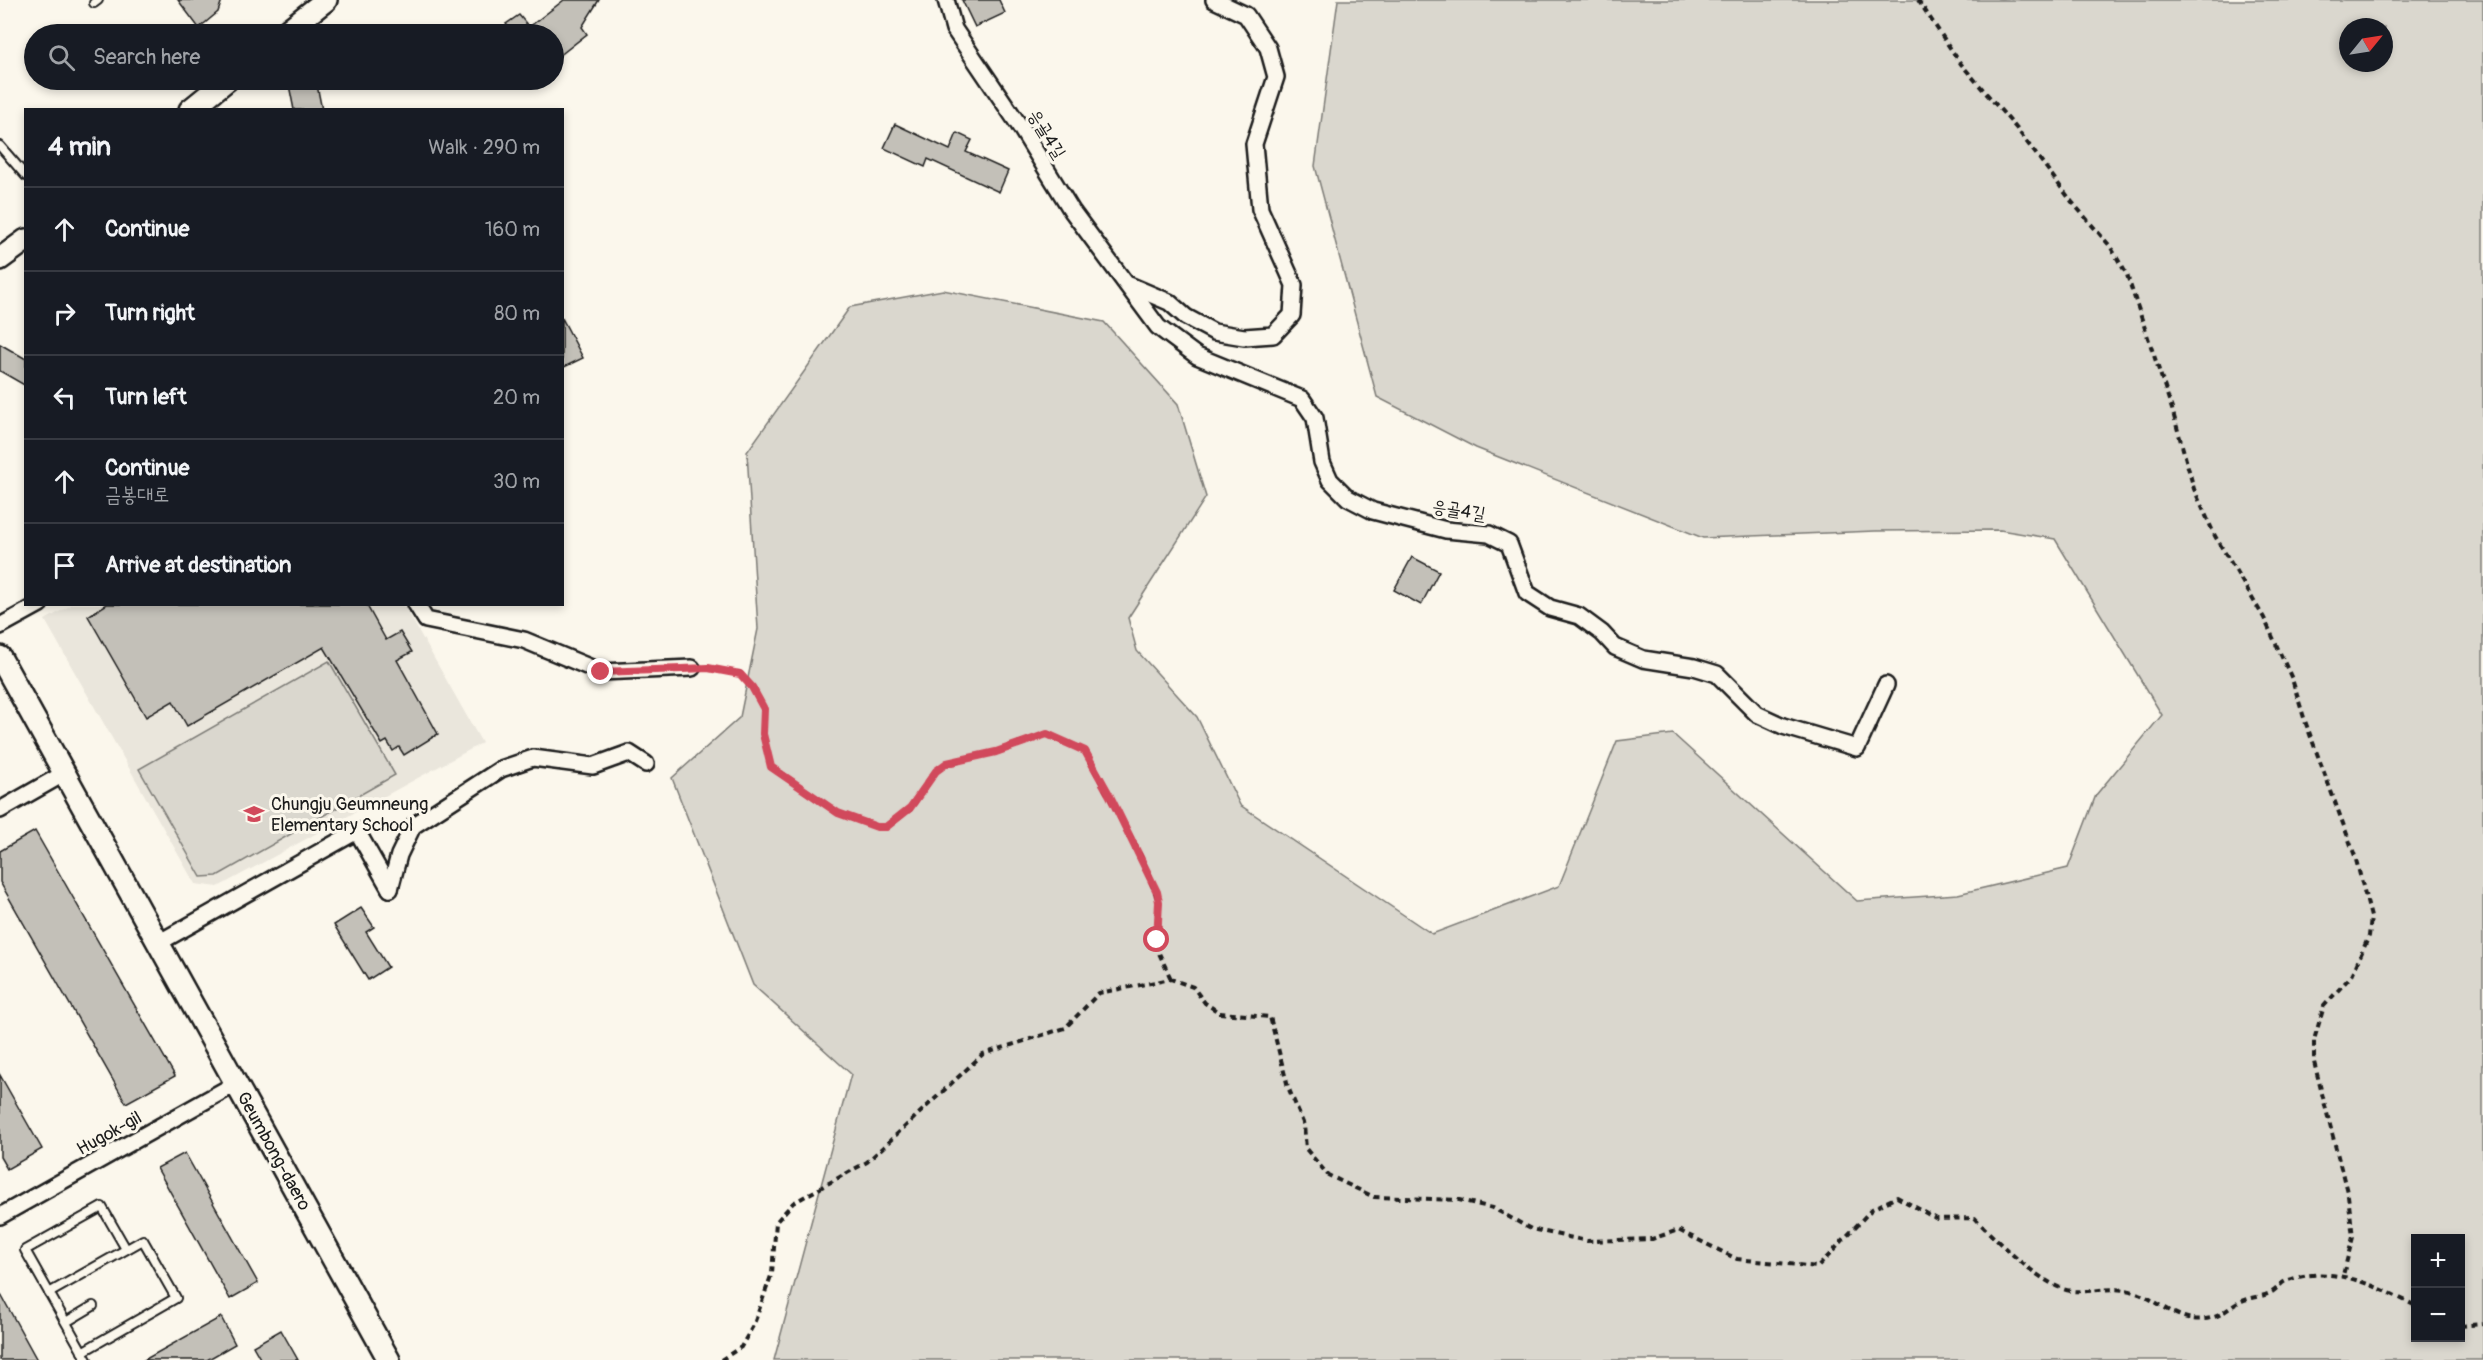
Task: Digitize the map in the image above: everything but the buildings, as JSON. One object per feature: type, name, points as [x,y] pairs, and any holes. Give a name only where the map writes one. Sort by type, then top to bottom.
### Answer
[{"type":"street","points":[[296,24],[326,0]]},
{"type":"street","name":"응골4길","points":[[946,0],[954,29],[1019,125],[1072,211],[1158,327],[1197,356],[1302,399],[1316,418],[1322,462],[1330,480],[1348,498],[1373,511],[1446,530],[1489,534],[1509,544],[1527,593],[1550,608],[1579,616],[1616,647],[1643,659],[1717,674],[1757,714],[1802,732],[1857,748],[1886,685]]},
{"type":"street","points":[[1126,284],[1169,302],[1186,317],[1214,332],[1234,335],[1273,335],[1292,315],[1294,285],[1260,209],[1254,144],[1276,77],[1268,48],[1246,15],[1214,0]]},
{"type":"street","points":[[192,108],[215,90]]},
{"type":"street","points":[[0,259],[24,241]]},
{"type":"street","points":[[0,626],[36,606]]},
{"type":"street","points":[[417,606],[426,620],[524,640],[601,672],[692,669]]},
{"type":"street","name":"Geumbong-daero","points":[[0,657],[160,942],[389,1360]]},
{"type":"street","points":[[160,942],[357,831],[390,889],[399,855],[413,826],[501,769],[533,758],[593,766],[629,753],[646,764]]},
{"type":"street","points":[[0,810],[65,773]]},
{"type":"street","name":"Hugok-gil","points":[[0,1216],[237,1083]]},
{"type":"lane","points":[[0,146],[24,174]]},
{"type":"lane","points":[[49,1293],[142,1240],[176,1298],[85,1356],[49,1293],[25,1250],[102,1207],[126,1249]]},
{"type":"lane","points":[[66,1322],[93,1306]]},
{"type":"path","points":[[1918,0],[1961,64],[2017,129],[2072,202],[2110,246],[2127,275],[2172,409],[2194,489],[2215,536],[2264,618],[2292,679],[2305,721],[2355,856],[2371,917],[2369,936],[2352,975],[2324,1006],[2314,1040],[2314,1062],[2348,1196],[2353,1237],[2343,1275]]},
{"type":"path","points":[[692,669],[740,674],[752,687],[764,709],[763,734],[771,767],[838,813],[877,827],[886,827],[900,818],[910,808],[936,771],[947,763],[996,752],[1047,734],[1085,751],[1157,892],[1159,902],[1158,951],[1171,979]]},
{"type":"path","points":[[721,1360],[741,1347],[754,1324],[772,1273],[776,1222],[792,1203],[867,1162],[983,1054],[1065,1029],[1099,993],[1171,979],[1193,987],[1205,1003],[1220,1013],[1270,1017],[1288,1087],[1304,1125],[1306,1149],[1328,1175],[1374,1197],[1459,1200],[1493,1208],[1531,1228],[1587,1241],[1652,1239],[1678,1230],[1737,1259],[1818,1267],[1872,1209],[1897,1197],[1937,1219],[1975,1218],[2002,1246],[2034,1272],[2070,1291],[2119,1287],[2141,1294],[2167,1312],[2185,1319],[2214,1317],[2241,1302],[2271,1292],[2285,1281],[2303,1277],[2343,1275],[2375,1286],[2411,1304]]},
{"type":"path","points":[[2465,1326],[2483,1324]]},
{"type":"shaded area","points":[[1338,0],[2483,0],[2483,1360],[774,1360],[851,1074],[753,985],[672,778],[740,717],[758,629],[747,452],[850,307],[943,290],[1104,322],[1178,404],[1206,497],[1128,618],[1137,651],[1197,717],[1240,805],[1432,934],[1559,886],[1617,741],[1673,734],[1857,901],[1958,894],[2068,868],[2096,795],[2162,715],[2055,539],[2000,530],[1875,531],[1703,538],[1476,448],[1377,397],[1315,166]]},
{"type":"shaded area","name":"Chungju Geumneung Elementary School","points":[[70,606],[405,606],[482,743],[218,887],[195,884],[45,620]]},
{"type":"shaded area","points":[[329,661],[395,775],[217,876],[201,877],[139,769]]},
{"type":"place","name":"Chungju Geumneung Elementary School","points":[[254,814]]},
{"type":"route","points":[[601,672],[708,668],[740,674],[752,687],[764,709],[763,734],[771,767],[838,813],[877,827],[886,827],[900,818],[910,808],[936,771],[947,763],[978,754],[996,752],[1047,734],[1085,751],[1110,796],[1157,892],[1159,918],[1157,940]]}]
